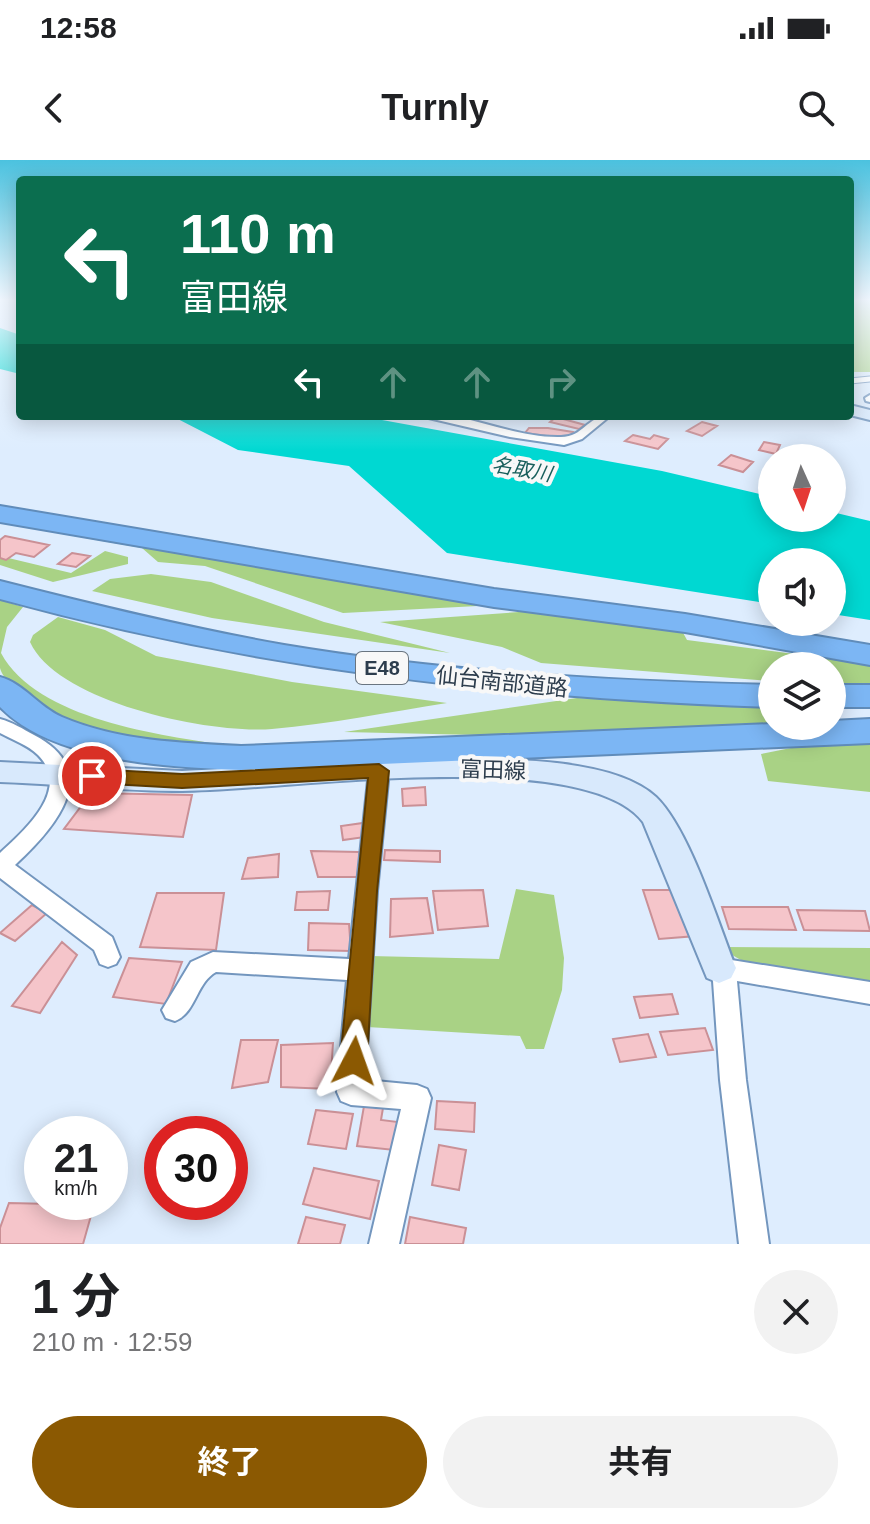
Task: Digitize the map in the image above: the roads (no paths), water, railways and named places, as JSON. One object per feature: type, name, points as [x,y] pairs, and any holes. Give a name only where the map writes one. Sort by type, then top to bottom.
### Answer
[{"type":"highway","points":[[0,514],[494,598],[615,612],[870,655]]},
{"type":"highway","name":"仙台南部道路","points":[[0,590],[134,625],[413,673],[611,692],[758,696]]},
{"type":"highway","points":[[0,687],[23,709],[46,722],[94,740],[151,754],[241,758],[870,731]]},
{"type":"highway","points":[[846,696],[870,696]]},
{"type":"street","points":[[443,420],[571,441],[599,420]]},
{"type":"street","points":[[455,420],[474,427]]},
{"type":"street","points":[[0,725],[43,748],[56,761],[62,775],[57,802],[32,837],[0,866],[104,944],[108,957]]},
{"type":"street","name":"富田線","points":[[0,772],[182,781],[379,771],[507,769],[563,774],[616,787],[643,801],[661,823],[719,968]]},
{"type":"street","points":[[379,771],[351,1092],[417,1098],[384,1244]]},
{"type":"street","points":[[175,1010],[200,969],[213,962],[361,970]]},
{"type":"street","points":[[719,968],[870,993]]},
{"type":"street","points":[[719,968],[725,981],[733,1080],[754,1244]]},
{"type":"water","points":[[0,350],[16,350],[16,373],[0,369]]},
{"type":"water","name":"名取川","points":[[180,420],[382,420],[662,471],[758,494],[758,532],[846,532],[846,515],[870,521],[870,620],[846,616],[846,548],[758,548],[758,602],[447,553],[349,466],[238,450]]}]
